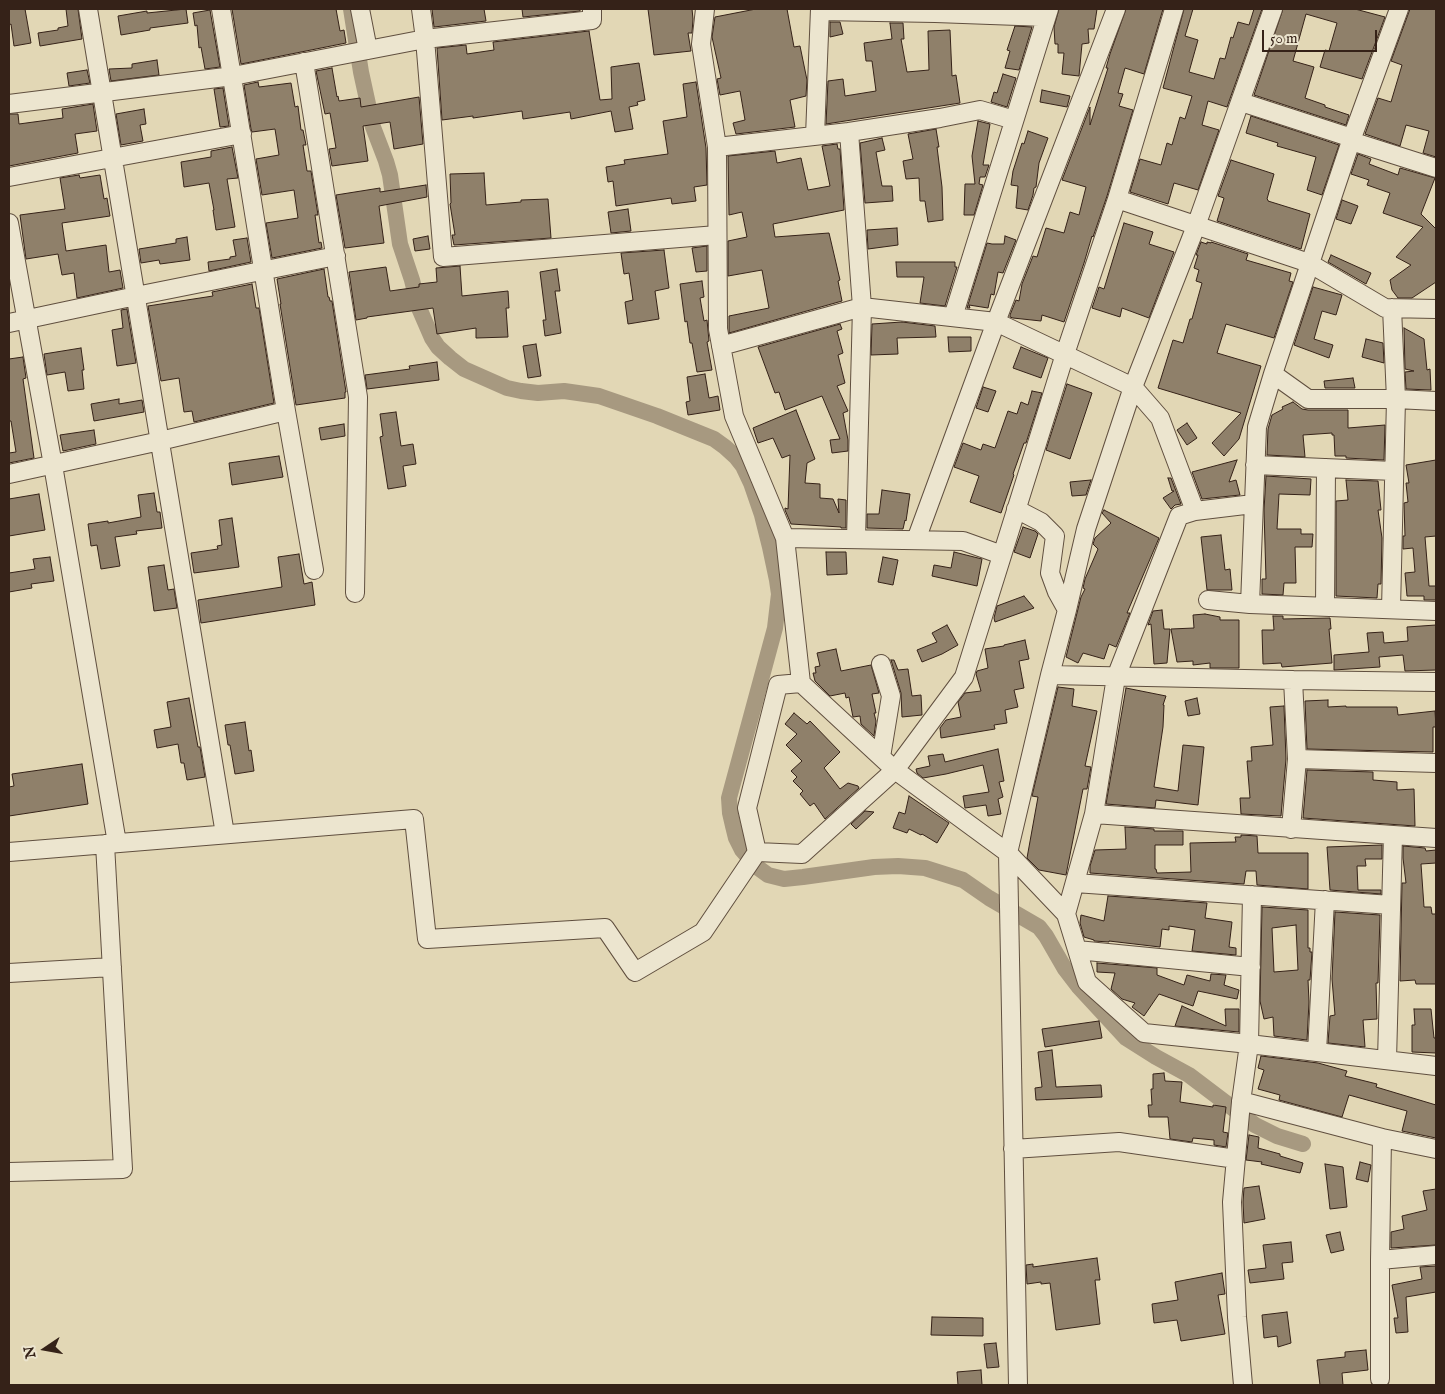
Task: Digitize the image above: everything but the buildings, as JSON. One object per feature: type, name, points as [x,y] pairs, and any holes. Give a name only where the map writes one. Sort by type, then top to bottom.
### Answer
[{"type":"street","points":[[88,9],[224,834]]},
{"type":"street","points":[[221,9],[286,411],[314,570]]},
{"type":"street","points":[[360,9],[367,50]]},
{"type":"street","points":[[421,9],[443,257],[717,235]]},
{"type":"street","points":[[9,104],[233,76],[425,40],[592,20],[592,9]]},
{"type":"street","points":[[705,9],[701,44],[717,147],[718,329],[734,416],[785,538],[801,683],[895,770],[1008,853],[1066,914],[1087,982],[1144,1033],[1436,1066]]},
{"type":"street","points":[[916,540],[996,322],[1116,9]]},
{"type":"street","points":[[757,853],[802,854],[895,770],[964,677],[1065,354],[1117,199],[1174,9]]},
{"type":"street","points":[[1018,1385],[1008,853],[1086,529],[1133,387],[1196,226],[1274,9]]},
{"type":"street","points":[[1250,604],[1257,427],[1352,139],[1399,9]]},
{"type":"street","points":[[815,136],[820,10],[1048,13],[953,317]]},
{"type":"street","points":[[304,62],[358,397],[355,593]]},
{"type":"street","points":[[1241,102],[1436,168]]},
{"type":"street","points":[[717,147],[849,132],[980,110],[1014,120]]},
{"type":"street","points":[[849,132],[862,307],[856,539]]},
{"type":"street","points":[[9,177],[242,134]]},
{"type":"street","points":[[1117,199],[1310,264],[1385,308],[1436,309]]},
{"type":"street","points":[[9,223],[53,465],[111,844],[112,967],[123,1169],[9,1172]]},
{"type":"street","points":[[9,323],[336,256]]},
{"type":"street","points":[[721,346],[862,307],[996,322],[1133,387],[1160,418],[1195,511]]},
{"type":"street","points":[[1391,609],[1396,399],[1392,308]]},
{"type":"street","points":[[1273,374],[1308,399],[1436,401]]},
{"type":"street","points":[[9,474],[286,411]]},
{"type":"street","points":[[1255,465],[1394,471]]},
{"type":"street","points":[[1325,606],[1326,468]]},
{"type":"street","points":[[1066,914],[1094,814],[1116,677],[1179,516],[1195,511],[1254,504]]},
{"type":"street","points":[[1016,510],[1041,522],[1055,536],[1050,573],[1057,592],[1068,610]]},
{"type":"street","points":[[785,538],[963,541],[1002,555]]},
{"type":"street","points":[[1208,600],[1250,604],[1436,611]]},
{"type":"street","points":[[881,664],[891,696],[881,757]]},
{"type":"street","points":[[1050,675],[1436,682]]},
{"type":"street","points":[[1291,828],[1297,759],[1293,680]]},
{"type":"street","points":[[9,852],[414,819],[427,939],[605,928],[636,972],[703,932],[757,853],[747,808],[778,685],[801,683]]},
{"type":"street","points":[[1297,759],[1436,763]]},
{"type":"street","points":[[1094,814],[1436,838]]},
{"type":"street","points":[[1387,1060],[1393,835]]},
{"type":"street","points":[[1075,883],[1391,905]]},
{"type":"street","points":[[1243,1385],[1237,1317],[1232,1202],[1241,1101],[1249,1044],[1252,895]]},
{"type":"street","points":[[1317,1052],[1325,900]]},
{"type":"street","points":[[1077,950],[1251,967]]},
{"type":"street","points":[[9,973],[112,967]]},
{"type":"street","points":[[1241,1101],[1382,1138],[1436,1149]]},
{"type":"street","points":[[1380,1379],[1382,1138]]},
{"type":"street","points":[[1013,1149],[1119,1142],[1236,1156]]},
{"type":"street","points":[[1380,1260],[1436,1255]]},
{"type":"waterway","points":[[351,9],[361,72],[373,127],[390,175],[400,244],[419,308],[438,347],[464,369],[507,388],[538,393],[564,391],[599,396],[657,416],[714,439],[736,457],[743,466],[751,483],[762,515],[779,594],[775,628],[729,798],[730,813],[736,838],[742,850],[757,867],[768,875],[784,879],[874,867],[898,866],[925,868],[963,880],[989,898],[1039,927],[1078,986],[1126,1038],[1189,1075],[1255,1125],[1277,1136],[1303,1144]]}]
